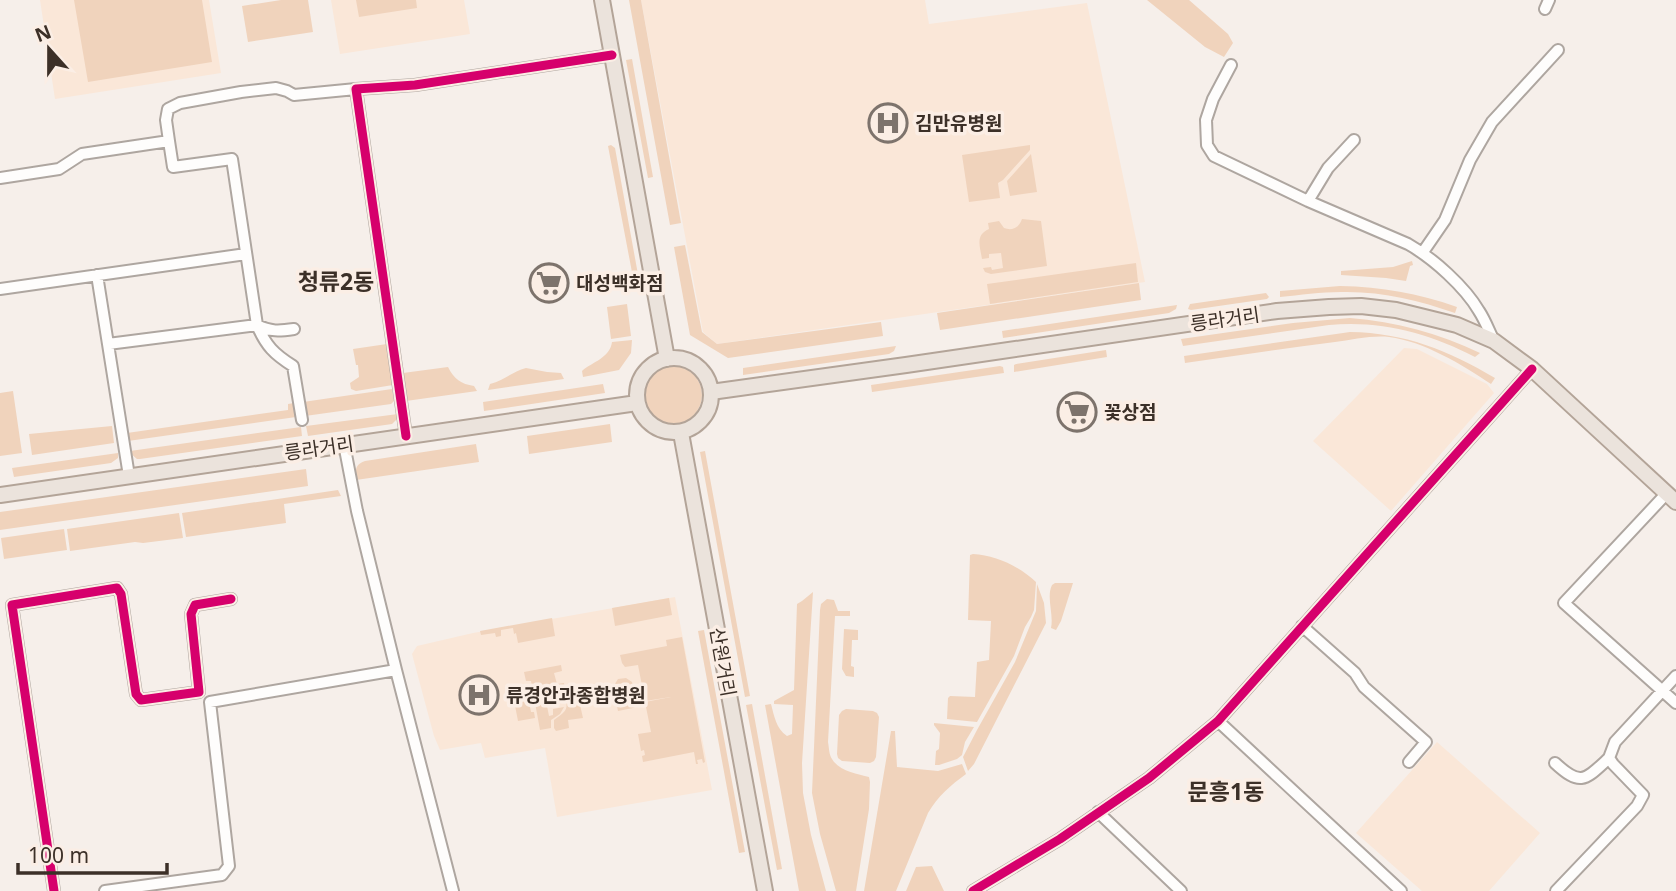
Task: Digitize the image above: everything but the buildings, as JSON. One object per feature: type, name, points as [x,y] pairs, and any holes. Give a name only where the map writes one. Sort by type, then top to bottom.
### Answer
[{"type":"main road","points":[[602,0],[667,359]]},
{"type":"main road","name":"릉라거리","points":[[712,392],[1277,311],[1361,306],[1396,310],[1457,325],[1493,341],[1532,369],[1671,497]]},
{"type":"main road","points":[[667,359],[686,360],[697,366],[706,375],[712,392],[709,410],[703,420],[694,428],[671,433],[649,424],[641,414],[636,392],[645,372],[652,365],[667,359]]},
{"type":"main road","name":"릉라거리","points":[[0,495],[637,403]]},
{"type":"main road","name":"산원거리","points":[[681,432],[765,891]]},
{"type":"street","points":[[1423,252],[1445,220],[1470,160],[1492,122],[1558,50]]},
{"type":"street","points":[[302,420],[293,366],[274,354],[257,326],[232,159],[173,167],[166,120],[167,109],[180,103],[241,92],[276,88],[294,95],[415,85],[612,55]]},
{"type":"street","points":[[1231,65],[1213,99],[1206,120],[1206,145],[1214,156],[1423,252],[1459,286],[1479,310],[1493,341]]},
{"type":"street","points":[[356,89],[406,436]]},
{"type":"street","points":[[1308,201],[1328,168],[1354,140]]},
{"type":"street","points":[[0,178],[59,169],[82,153],[169,141]]},
{"type":"street","points":[[0,289],[246,254]]},
{"type":"street","points":[[97,275],[129,476]]},
{"type":"street","points":[[108,344],[257,326],[275,331],[294,329]]},
{"type":"street","points":[[973,891],[1060,839],[1149,778],[1218,721],[1532,369]]},
{"type":"street","points":[[344,444],[354,501],[453,891]]},
{"type":"street","points":[[1671,497],[1564,603],[1676,703]]},
{"type":"street","points":[[54,891],[12,604],[117,588],[121,594],[136,694],[141,700],[199,692]]},
{"type":"street","points":[[106,891],[222,875],[229,866],[210,702],[199,692],[191,614],[195,605],[232,599]]},
{"type":"street","points":[[1302,626],[1354,673],[1364,687],[1426,742],[1409,762]]},
{"type":"street","points":[[210,702],[396,670]]},
{"type":"street","points":[[1555,763],[1569,775],[1588,777],[1609,758],[1615,742],[1676,676]]},
{"type":"street","points":[[1218,721],[1401,891]]},
{"type":"street","points":[[1556,891],[1637,806],[1643,795],[1609,758]]},
{"type":"street","points":[[1098,813],[1181,891]]},
{"type":"shaded area","points":[[40,0],[209,0],[221,73],[55,99]]},
{"type":"shaded area","points":[[74,0],[202,0],[212,62],[88,82]]},
{"type":"shaded area","points":[[281,0],[308,0],[313,32],[248,42],[242,6]]},
{"type":"shaded area","points":[[331,0],[464,0],[470,34],[340,54]]},
{"type":"shaded area","points":[[356,0],[416,0],[417,8],[359,17]]},
{"type":"shaded area","points":[[629,0],[641,0],[681,223],[670,225]]},
{"type":"shaded area","name":"김만유병원","points":[[641,0],[925,0],[929,24],[1087,3],[1145,282],[717,344],[703,332]]},
{"type":"shaded area","points":[[1147,0],[1189,0],[1228,34],[1233,43],[1224,57],[1205,47]]},
{"type":"shaded area","points":[[632,59],[653,177],[648,178],[626,60]]},
{"type":"shaded area","points":[[1030,145],[1030,150],[998,183],[1000,198],[969,202],[962,155]]},
{"type":"shaded area","points":[[608,146],[615,148],[639,280],[635,288]]},
{"type":"shaded area","points":[[1031,154],[1037,192],[1010,196],[1007,181]]},
{"type":"shaded area","points":[[1022,219],[1041,221],[1047,266],[991,274],[985,272],[983,268],[1003,268],[1001,253],[989,254],[989,258],[982,259],[980,238],[989,229],[988,223],[999,221],[1004,228],[1012,229],[1019,225]]},
{"type":"shaded area","points":[[685,245],[702,332],[717,344],[881,322],[883,336],[728,358],[690,335],[674,247]]},
{"type":"shaded area","points":[[1412,261],[1413,265],[1410,266],[1406,281],[1341,275],[1341,271],[1393,267]]},
{"type":"shaded area","points":[[1136,263],[1138,282],[990,304],[987,284]]},
{"type":"shaded area","points":[[1139,283],[1141,300],[940,330],[937,313]]},
{"type":"shaded area","points":[[1340,286],[1400,292],[1457,307],[1455,313],[1399,297],[1356,292],[1280,297],[1280,291]]},
{"type":"shaded area","points":[[1266,293],[1269,297],[1267,299],[1188,309],[1190,304]]},
{"type":"shaded area","points":[[627,304],[631,336],[611,339],[607,307]]},
{"type":"shaded area","points":[[1177,305],[1176,309],[1169,313],[1003,338],[1002,331]]},
{"type":"shaded area","points":[[1350,318],[1417,330],[1480,353],[1475,357],[1440,341],[1404,330],[1348,324],[1183,346],[1181,339],[1293,323]]},
{"type":"shaded area","points":[[1350,332],[1389,336],[1408,340],[1426,345],[1495,378],[1491,384],[1429,349],[1402,339],[1383,337],[1185,363],[1184,356]]},
{"type":"shaded area","points":[[632,340],[631,353],[619,370],[583,377],[582,371],[604,356],[612,342]]},
{"type":"shaded area","points":[[387,344],[393,385],[356,391],[351,389],[350,383],[359,377],[353,349]]},
{"type":"shaded area","points":[[896,346],[889,354],[743,375],[743,368]]},
{"type":"shaded area","points":[[1404,348],[1417,349],[1487,384],[1494,393],[1391,511],[1313,441]]},
{"type":"shaded area","points":[[1106,350],[1107,357],[1014,372],[1016,364]]},
{"type":"shaded area","points":[[673,366],[689,371],[697,379],[702,395],[697,411],[689,419],[673,424],[657,419],[649,411],[644,395],[649,379],[657,371]]},
{"type":"shaded area","points":[[448,367],[458,380],[474,386],[477,391],[406,401],[403,373]]},
{"type":"shaded area","points":[[1003,367],[1004,373],[872,392],[871,385]]},
{"type":"shaded area","points":[[526,368],[561,373],[564,379],[488,390],[490,384]]},
{"type":"shaded area","points":[[603,384],[605,393],[484,411],[483,402]]},
{"type":"shaded area","points":[[392,389],[394,401],[391,404],[305,416],[303,402]]},
{"type":"shaded area","points":[[13,391],[22,453],[0,456],[0,393]]},
{"type":"shaded area","points":[[294,403],[296,417],[128,441],[127,433],[288,410],[288,404]]},
{"type":"shaded area","points":[[398,414],[392,424],[308,436],[306,426]]},
{"type":"shaded area","points":[[610,424],[612,442],[529,454],[527,436]]},
{"type":"shaded area","points":[[112,426],[114,443],[32,455],[29,434]]},
{"type":"shaded area","points":[[301,427],[302,436],[140,459],[130,453],[130,451]]},
{"type":"shaded area","points":[[476,444],[479,462],[356,480],[356,468],[365,461]]},
{"type":"shaded area","points":[[705,451],[750,696],[745,697],[700,452]]},
{"type":"shaded area","points":[[118,453],[118,458],[111,463],[14,477],[12,468]]},
{"type":"shaded area","points":[[306,469],[308,486],[0,530],[0,512]]},
{"type":"shaded area","points":[[338,490],[341,496],[284,504],[286,523],[186,537],[182,513]]},
{"type":"shaded area","points":[[179,513],[183,538],[70,551],[67,529]]},
{"type":"shaded area","points":[[64,529],[67,550],[4,559],[1,538]]},
{"type":"shaded area","points":[[970,555],[1007,563],[1036,582],[1034,610],[1014,656],[977,722],[947,719],[948,698],[975,697],[977,662],[989,660],[991,621],[968,620]]},
{"type":"shaded area","points":[[1055,583],[1073,583],[1056,630],[1051,628],[1050,600],[1050,590]]},
{"type":"shaded area","points":[[1037,584],[1044,603],[1046,623],[968,771],[963,757],[1015,662],[1036,611]]},
{"type":"shaded area","points":[[813,592],[802,763],[803,793],[826,891],[799,891],[765,705],[771,704],[780,730],[787,736],[792,734],[793,705],[774,704],[774,701],[794,690],[797,604]]},
{"type":"shaded area","points":[[675,597],[712,790],[557,817],[545,748],[485,758],[481,743],[440,750],[412,654],[417,646],[473,633]]},
{"type":"shaded area","points":[[669,598],[672,615],[615,626],[612,608]]},
{"type":"shaded area","points":[[827,599],[834,600],[838,611],[850,611],[850,616],[835,616],[828,742],[830,753],[839,766],[869,777],[870,782],[869,809],[856,891],[836,891],[812,793],[820,610],[821,604]]},
{"type":"shaded area","points":[[552,618],[555,636],[518,643],[513,628],[501,630],[501,636],[496,637],[495,633],[481,635],[480,631]]},
{"type":"shaded area","points":[[844,629],[858,630],[858,640],[852,640],[851,666],[854,667],[854,677],[846,676],[842,669]]},
{"type":"shaded area","points":[[704,630],[745,852],[739,853],[698,631]]},
{"type":"shaded area","points":[[682,637],[705,762],[703,763],[702,759],[697,760],[696,764],[694,752],[643,762],[642,756],[645,755],[644,750],[641,751],[638,734],[651,732],[645,702],[671,697],[645,701],[638,665],[625,667],[620,655],[667,646],[666,640]]},
{"type":"shaded area","points":[[561,665],[562,671],[554,673],[557,684],[564,683],[565,688],[561,689],[563,703],[555,705],[553,694],[545,696],[549,716],[553,715],[553,709],[564,707],[560,714],[551,720],[551,728],[540,730],[531,681],[526,681],[524,672]]},
{"type":"shaded area","points":[[626,678],[632,682],[637,706],[618,711],[613,687],[618,679]]},
{"type":"shaded area","points":[[526,684],[531,712],[534,712],[535,718],[518,721],[512,690],[526,687]]},
{"type":"shaded area","points":[[574,687],[586,693],[578,696],[583,718],[568,720],[569,728],[556,731],[554,720],[566,709],[565,692]]},
{"type":"shaded area","points":[[752,704],[782,869],[777,870],[746,705]]},
{"type":"shaded area","points":[[846,709],[873,711],[879,717],[876,757],[870,763],[842,761],[838,758],[839,715]]},
{"type":"shaded area","points":[[934,723],[974,727],[965,742],[962,755],[957,759],[935,765],[940,733]]},
{"type":"shaded area","points":[[891,731],[895,731],[897,767],[938,771],[962,764],[966,774],[945,791],[928,813],[896,891],[864,891]]},
{"type":"shaded area","points":[[1437,742],[1540,833],[1489,891],[1422,891],[1356,833]]},
{"type":"shaded area","points":[[932,866],[944,891],[906,891],[916,867]]},
{"type":"cycle path","points":[[406,436],[356,89],[415,85],[612,55]]},
{"type":"cycle path","points":[[973,891],[1060,839],[1149,778],[1218,721],[1532,369]]},
{"type":"cycle path","points":[[54,891],[12,605],[117,588],[121,594],[136,694],[141,700],[199,692],[191,614],[195,605],[231,599]]},
{"type":"place","name":"김만유병원","points":[[888,123]]},
{"type":"place","name":"대성백화점","points":[[549,283]]},
{"type":"place","name":"꽃상점","points":[[1077,412]]},
{"type":"place","name":"류경안과종합병원","points":[[479,695]]},
{"type":"district","name":"청류2동","points":[[336,281]]},
{"type":"district","name":"문흥1동","points":[[1226,791]]}]
